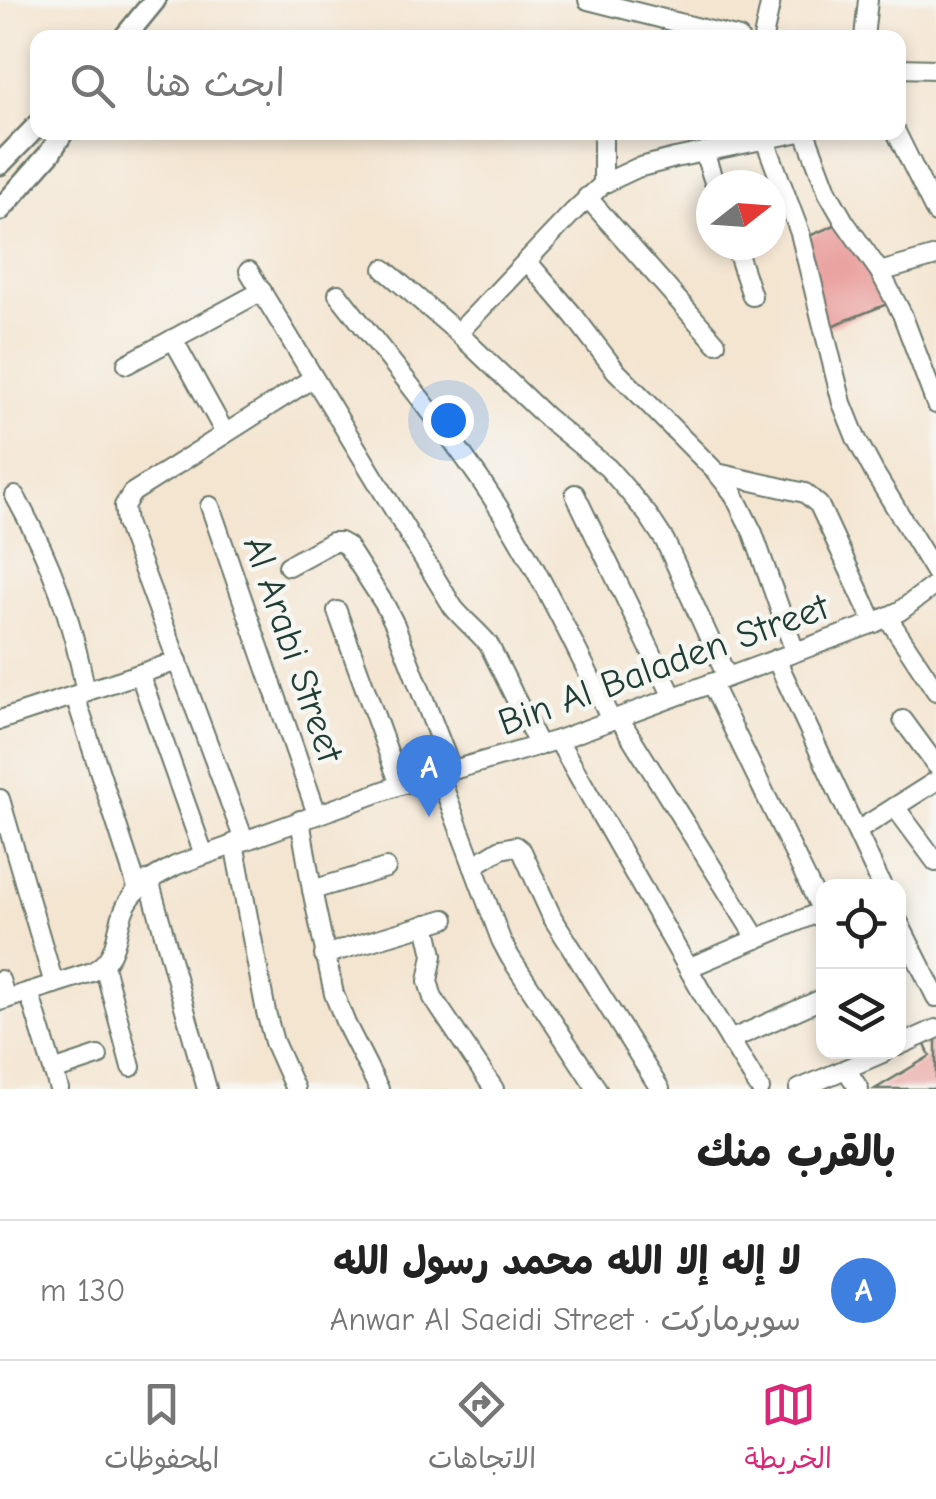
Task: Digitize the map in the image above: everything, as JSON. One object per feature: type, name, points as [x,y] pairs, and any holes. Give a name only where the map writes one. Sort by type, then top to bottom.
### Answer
[{"type":"street","points":[[131,30],[155,0]]},
{"type":"street","points":[[588,0],[707,30]]},
{"type":"street","points":[[668,20],[672,0]]},
{"type":"street","points":[[765,30],[771,0]]},
{"type":"street","points":[[865,30],[868,0]]},
{"type":"street","points":[[906,69],[934,74]]},
{"type":"street","points":[[0,164],[30,132]]},
{"type":"street","points":[[0,210],[58,140]]},
{"type":"street","points":[[603,140],[603,184]]},
{"type":"street","points":[[458,332],[603,184],[637,168],[766,140],[800,233],[842,403],[874,472],[936,574]]},
{"type":"street","points":[[805,140],[844,221],[880,272],[902,314],[936,404]]},
{"type":"street","points":[[900,140],[936,212]]},
{"type":"street","points":[[704,152],[710,170]]},
{"type":"street","points":[[587,197],[716,343]]},
{"type":"street","points":[[880,272],[936,256]]},
{"type":"street","points":[[527,260],[630,387],[717,473],[744,512],[795,652]]},
{"type":"street","points":[[740,260],[752,296]]},
{"type":"street","points":[[384,269],[458,332],[546,417],[608,468],[648,515],[664,541],[719,680],[816,897]]},
{"type":"street","points":[[249,271],[453,607],[490,645],[539,746]]},
{"type":"street","points":[[127,364],[262,291]]},
{"type":"street","points":[[338,294],[462,455],[510,526],[615,719],[756,939]]},
{"type":"street","points":[[173,339],[225,434]]},
{"type":"street","points":[[295,1089],[274,1042],[266,1012],[239,842],[126,523],[124,506],[132,492],[314,378]]},
{"type":"street","points":[[717,473],[813,498],[881,621],[936,691]]},
{"type":"street","points":[[575,494],[673,697]]},
{"type":"street","points":[[15,496],[53,571],[71,624],[80,694],[206,1089]]},
{"type":"street","name":"Al Arabi Street","points":[[210,506],[308,817],[312,890],[334,994],[379,1089]]},
{"type":"street","points":[[288,566],[332,542],[340,542],[347,546],[385,605],[445,773],[472,866],[510,957],[598,1089]]},
{"type":"street","name":"Bin Al Baladen Street","points":[[143,885],[204,855],[308,817],[400,785],[558,740],[881,621],[936,584]]},
{"type":"street","points":[[337,612],[400,785]]},
{"type":"street","points":[[776,659],[879,879]]},
{"type":"street","points":[[1,716],[178,661]]},
{"type":"street","points":[[140,675],[204,855]]},
{"type":"street","points":[[903,720],[936,765]]},
{"type":"street","points":[[558,740],[760,1089]]},
{"type":"street","points":[[857,831],[936,781]]},
{"type":"street","points":[[0,799],[54,984]]},
{"type":"street","points":[[895,807],[934,857]]},
{"type":"street","points":[[472,866],[508,846],[522,850],[552,917],[660,1089]]},
{"type":"street","points":[[312,890],[386,868]]},
{"type":"street","points":[[0,980],[3,1000],[104,966],[126,905],[143,885]]},
{"type":"street","points":[[688,968],[816,916]]},
{"type":"street","points":[[324,955],[436,921],[428,981],[432,998],[491,1088]]},
{"type":"street","points":[[906,937],[936,996]]},
{"type":"street","points":[[104,966],[131,1067]]},
{"type":"street","points":[[29,992],[56,1080],[98,1056]]},
{"type":"street","points":[[730,1040],[816,1002]]},
{"type":"street","points":[[906,1042],[936,1029]]},
{"type":"street","points":[[799,1089],[869,1059]]},
{"type":"street","points":[[846,1069],[860,1089]]},
{"type":"building","points":[[844,221],[895,301],[824,329],[802,239]]},
{"type":"building","points":[[936,1032],[936,1089],[875,1089],[930,1056],[922,1038]]},
{"type":"place","name":"لا إله إلا الله محمد رسول الله","points":[[429,817]]}]
